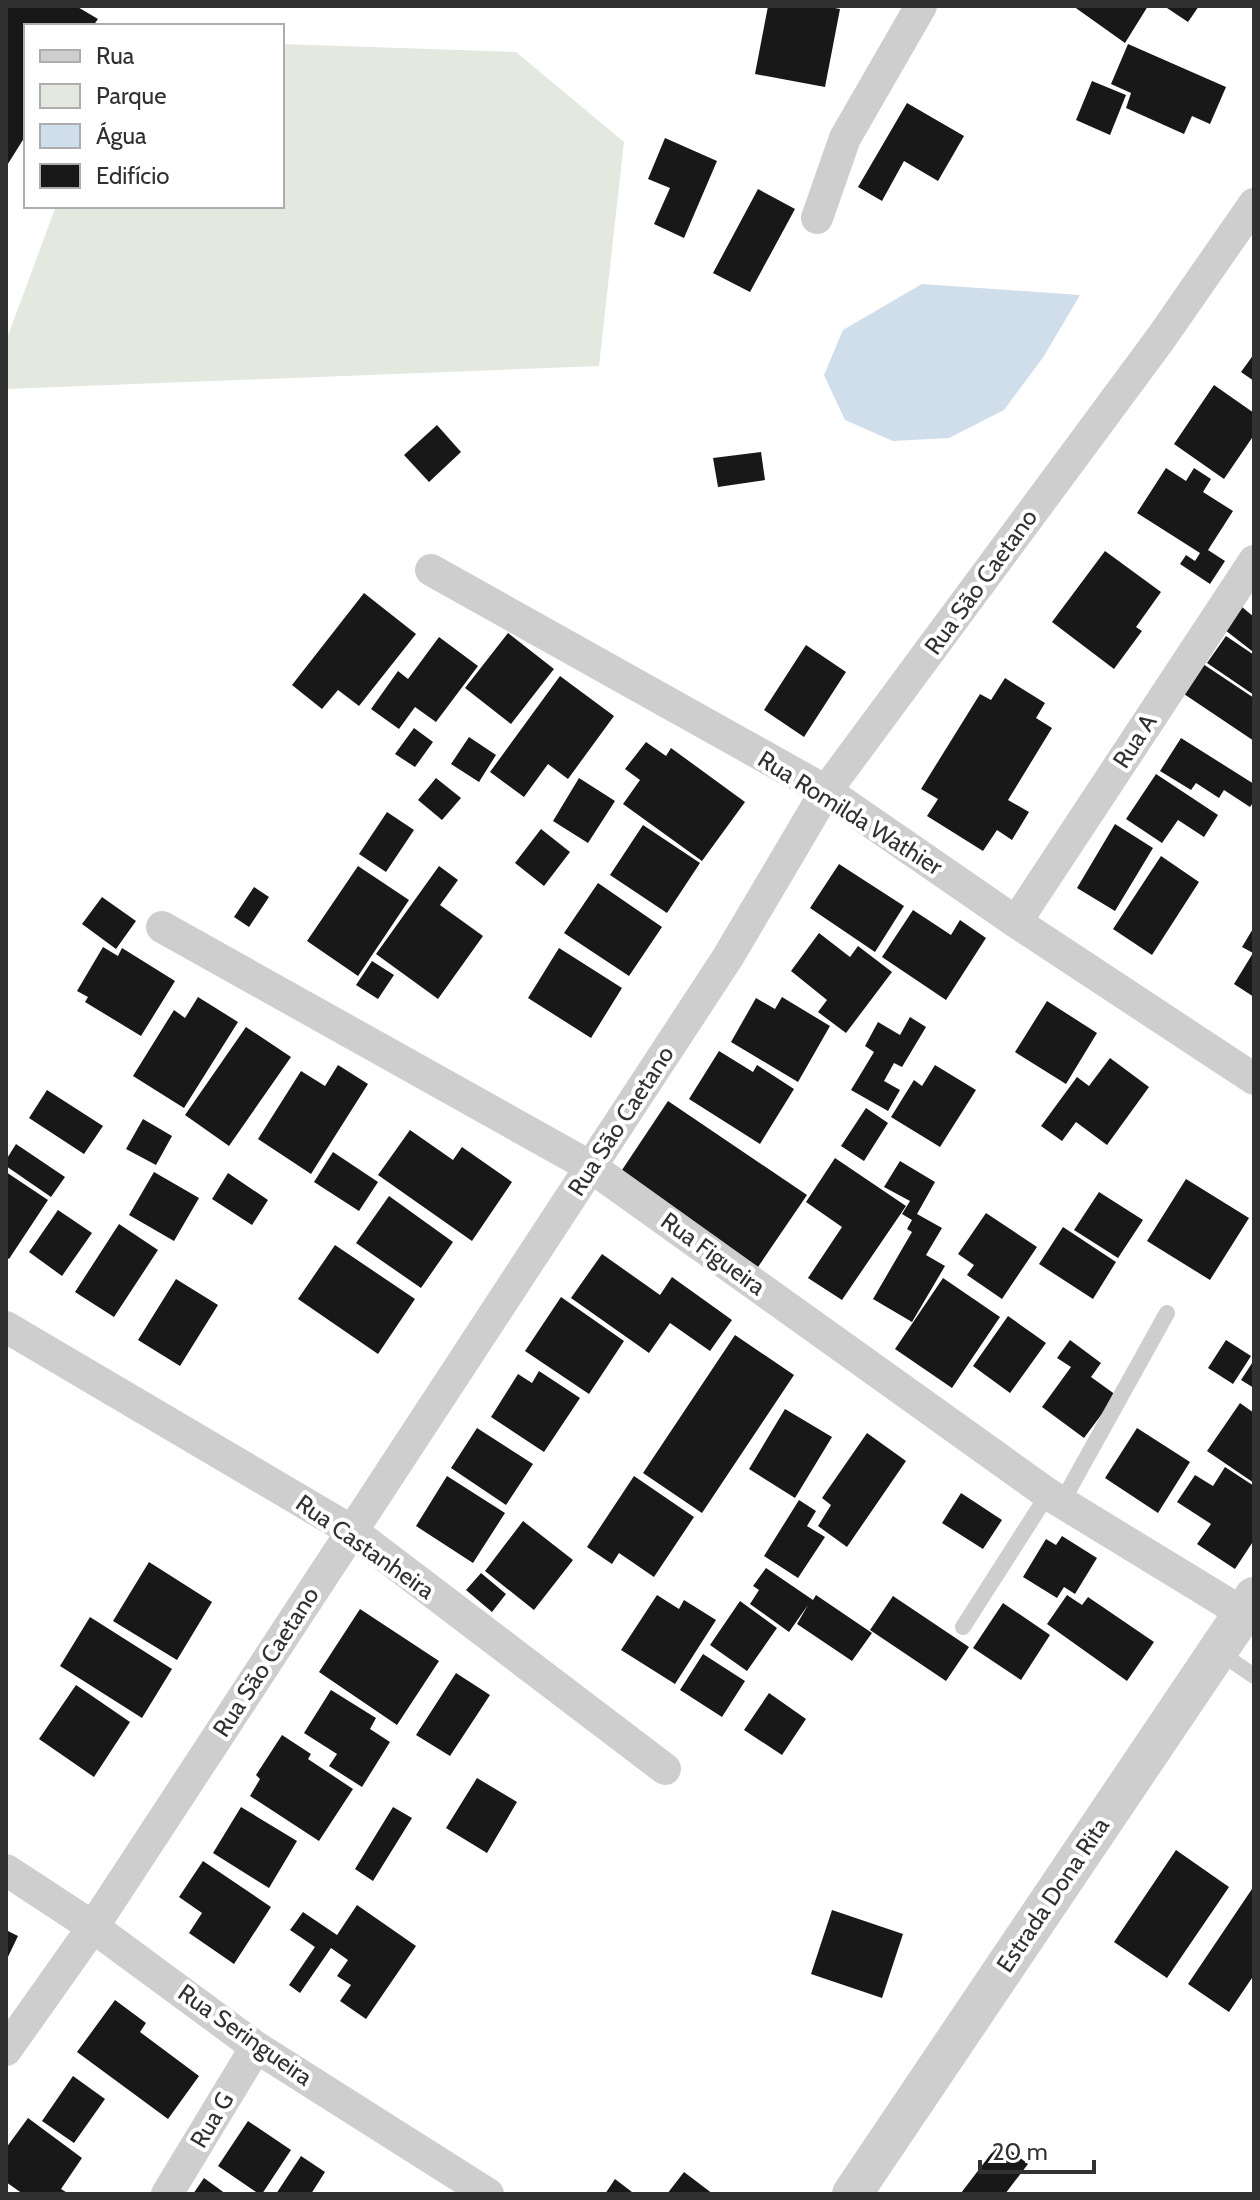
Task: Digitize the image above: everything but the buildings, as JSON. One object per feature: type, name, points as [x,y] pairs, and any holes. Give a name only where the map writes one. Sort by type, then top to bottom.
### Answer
[{"type":"street","points":[[817,218],[845,138],[921,6]]},
{"type":"street","name":"Rua São Caetano","points":[[6,2050],[93,1927],[728,957],[826,791],[1161,338],[1254,204]]},
{"type":"street","name":"Rua A","points":[[1016,922],[1254,561]]},
{"type":"street","name":"Rua Romilda Wathier","points":[[431,570],[826,791],[1016,922],[1254,1079]]},
{"type":"street","name":"Rua Figueira","points":[[162,927],[591,1167],[1055,1498],[1249,1605]]},
{"type":"street","name":"Rua Castanheira","points":[[6,1327],[352,1531],[665,1769]]},
{"type":"street","name":"Estrada Dona Rita","points":[[852,2194],[1249,1605]]},
{"type":"street","name":"Rua Seringueira","points":[[6,1870],[93,1927],[256,2047],[488,2194]]},
{"type":"street","name":"Rua G","points":[[167,2194],[256,2047]]},
{"type":"lane","points":[[963,1627],[1055,1498],[1167,1313]]},
{"type":"lane","points":[[1218,1651],[1254,1676]]},
{"type":"green space","points":[[284,44],[516,52],[624,142],[599,366],[6,389],[6,341],[55,208],[284,208]]},
{"type":"water","points":[[922,284],[1080,295],[1044,356],[1004,410],[949,438],[893,441],[845,420],[824,375],[843,330]]}]
